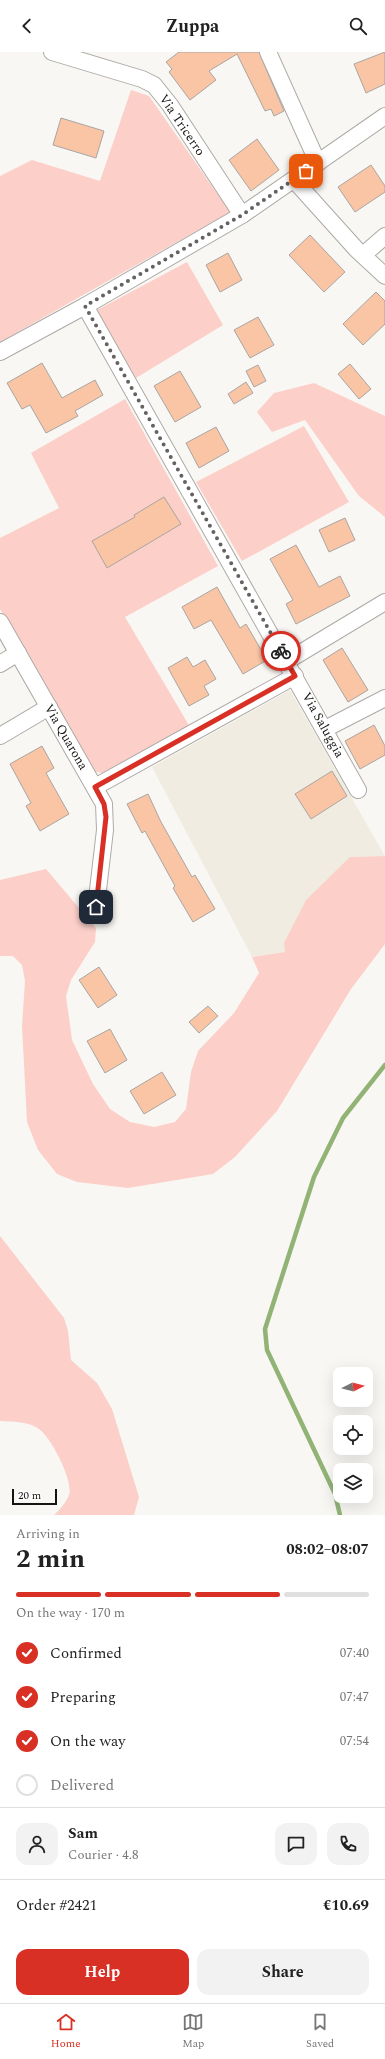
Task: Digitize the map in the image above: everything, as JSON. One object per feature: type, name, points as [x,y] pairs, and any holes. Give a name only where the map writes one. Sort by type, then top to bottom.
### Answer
[{"type":"street","name":"Via Tricerro","points":[[52,52],[142,79],[154,85],[170,105],[242,215]]},
{"type":"street","points":[[268,52],[318,163]]},
{"type":"street","points":[[0,352],[85,306],[242,215],[385,116]]},
{"type":"street","points":[[294,180],[363,255],[385,276]]},
{"type":"street","points":[[363,255],[385,236]]},
{"type":"street","name":"Via Saluggia","points":[[85,306],[325,729],[358,790]]},
{"type":"street","points":[[286,661],[385,602]]},
{"type":"street","name":"Via Quarona","points":[[0,622],[104,804],[106,817],[96,907]]},
{"type":"street","points":[[0,664],[18,653]]},
{"type":"street","points":[[95,787],[295,676]]},
{"type":"street","points":[[325,729],[385,698]]},
{"type":"street","points":[[0,736],[49,707]]},
{"type":"shaded area","points":[[131,90],[149,96],[230,212],[0,342],[0,176],[32,160],[100,181]]},
{"type":"shaded area","points":[[187,262],[223,325],[136,378],[97,310]]},
{"type":"shaded area","points":[[314,383],[385,416],[385,517],[359,496],[305,420],[272,432],[257,412],[274,393]]},
{"type":"shaded area","points":[[125,399],[218,566],[125,617],[190,727],[107,774],[92,771],[0,609],[0,538],[59,508],[31,453]]},
{"type":"shaded area","points":[[304,426],[349,502],[242,561],[196,482]]},
{"type":"shaded area","points":[[290,690],[385,856],[350,857],[286,952],[252,957],[152,767]]},
{"type":"shaded area","points":[[385,856],[385,944],[351,989],[277,1111],[235,1157],[213,1174],[128,1188],[77,1182],[57,1174],[38,1150],[27,1122],[22,1026],[25,981],[22,965],[13,956],[0,956],[0,880],[46,869],[96,928],[95,942],[71,980],[66,996],[72,1040],[93,1084],[110,1109],[130,1122],[154,1127],[175,1122],[186,1109],[191,1072],[198,1051],[234,1013],[259,973],[252,957],[285,952],[284,943],[306,900],[350,857]]},
{"type":"shaded area","points":[[0,1236],[64,1318],[68,1331],[71,1360],[97,1383],[112,1409],[139,1497],[134,1515],[54,1515],[67,1500],[70,1489],[65,1471],[55,1450],[44,1434],[35,1426],[20,1422],[0,1421]]},
{"type":"building","points":[[179,52],[259,52],[284,111],[274,116],[271,109],[265,111],[237,54],[209,71],[216,80],[190,100],[169,72],[172,69],[166,62]]},
{"type":"building","points":[[385,52],[385,84],[366,93],[354,64]]},
{"type":"building","points":[[61,118],[104,131],[96,158],[53,145]]},
{"type":"building","points":[[257,139],[279,170],[251,191],[229,160]]},
{"type":"building","points":[[371,165],[385,186],[385,192],[355,212],[338,187]]},
{"type":"building","points":[[310,235],[345,272],[324,292],[289,255]]},
{"type":"building","points":[[228,253],[242,280],[220,292],[206,265]]},
{"type":"building","points":[[376,292],[385,301],[385,324],[363,345],[343,324]]},
{"type":"building","points":[[258,317],[274,345],[250,358],[234,330]]},
{"type":"building","points":[[42,363],[62,398],[95,380],[103,395],[75,411],[78,416],[46,433],[30,405],[22,409],[7,383]]},
{"type":"building","points":[[350,364],[371,389],[359,399],[338,374]]},
{"type":"building","points":[[258,365],[266,381],[254,387],[246,371]]},
{"type":"building","points":[[180,371],[201,407],[175,422],[154,386]]},
{"type":"building","points":[[246,382],[253,393],[234,404],[228,394]]},
{"type":"building","points":[[216,427],[229,451],[199,468],[186,443]]},
{"type":"building","points":[[164,497],[181,524],[107,568],[92,541],[135,517],[134,515]]},
{"type":"building","points":[[345,518],[355,540],[329,552],[319,530]]},
{"type":"building","points":[[296,545],[319,587],[340,576],[350,596],[296,624],[286,604],[293,600],[270,559]]},
{"type":"building","points":[[217,587],[240,628],[246,624],[267,660],[243,674],[211,620],[194,629],[182,607]]},
{"type":"building","points":[[342,648],[368,690],[348,702],[323,660]]},
{"type":"building","points":[[187,657],[193,667],[205,660],[216,679],[204,686],[209,695],[189,706],[168,668]]},
{"type":"building","points":[[374,725],[385,746],[385,755],[360,769],[345,741]]},
{"type":"building","points":[[42,746],[54,768],[46,773],[69,814],[40,831],[26,806],[31,803],[10,764]]},
{"type":"building","points":[[332,771],[347,796],[311,819],[295,794]]},
{"type":"building","points":[[148,794],[161,822],[192,877],[195,875],[215,909],[193,922],[173,888],[175,886],[145,831],[142,833],[127,804]]},
{"type":"building","points":[[99,967],[117,995],[98,1008],[79,980]]},
{"type":"building","points":[[208,1006],[218,1016],[199,1033],[189,1022]]},
{"type":"building","points":[[110,1029],[127,1060],[105,1073],[87,1041]]},
{"type":"building","points":[[162,1072],[176,1095],[144,1114],[130,1091]]},
{"type":"waterway","points":[[340,1515],[335,1494],[267,1350],[265,1329],[314,1177],[343,1118],[385,1065]]},
{"type":"way so far","points":[[281,651],[85,306],[242,215],[306,171]]},
{"type":"route","points":[[96,907],[106,817],[104,804],[95,787],[295,676],[281,651]]}]
